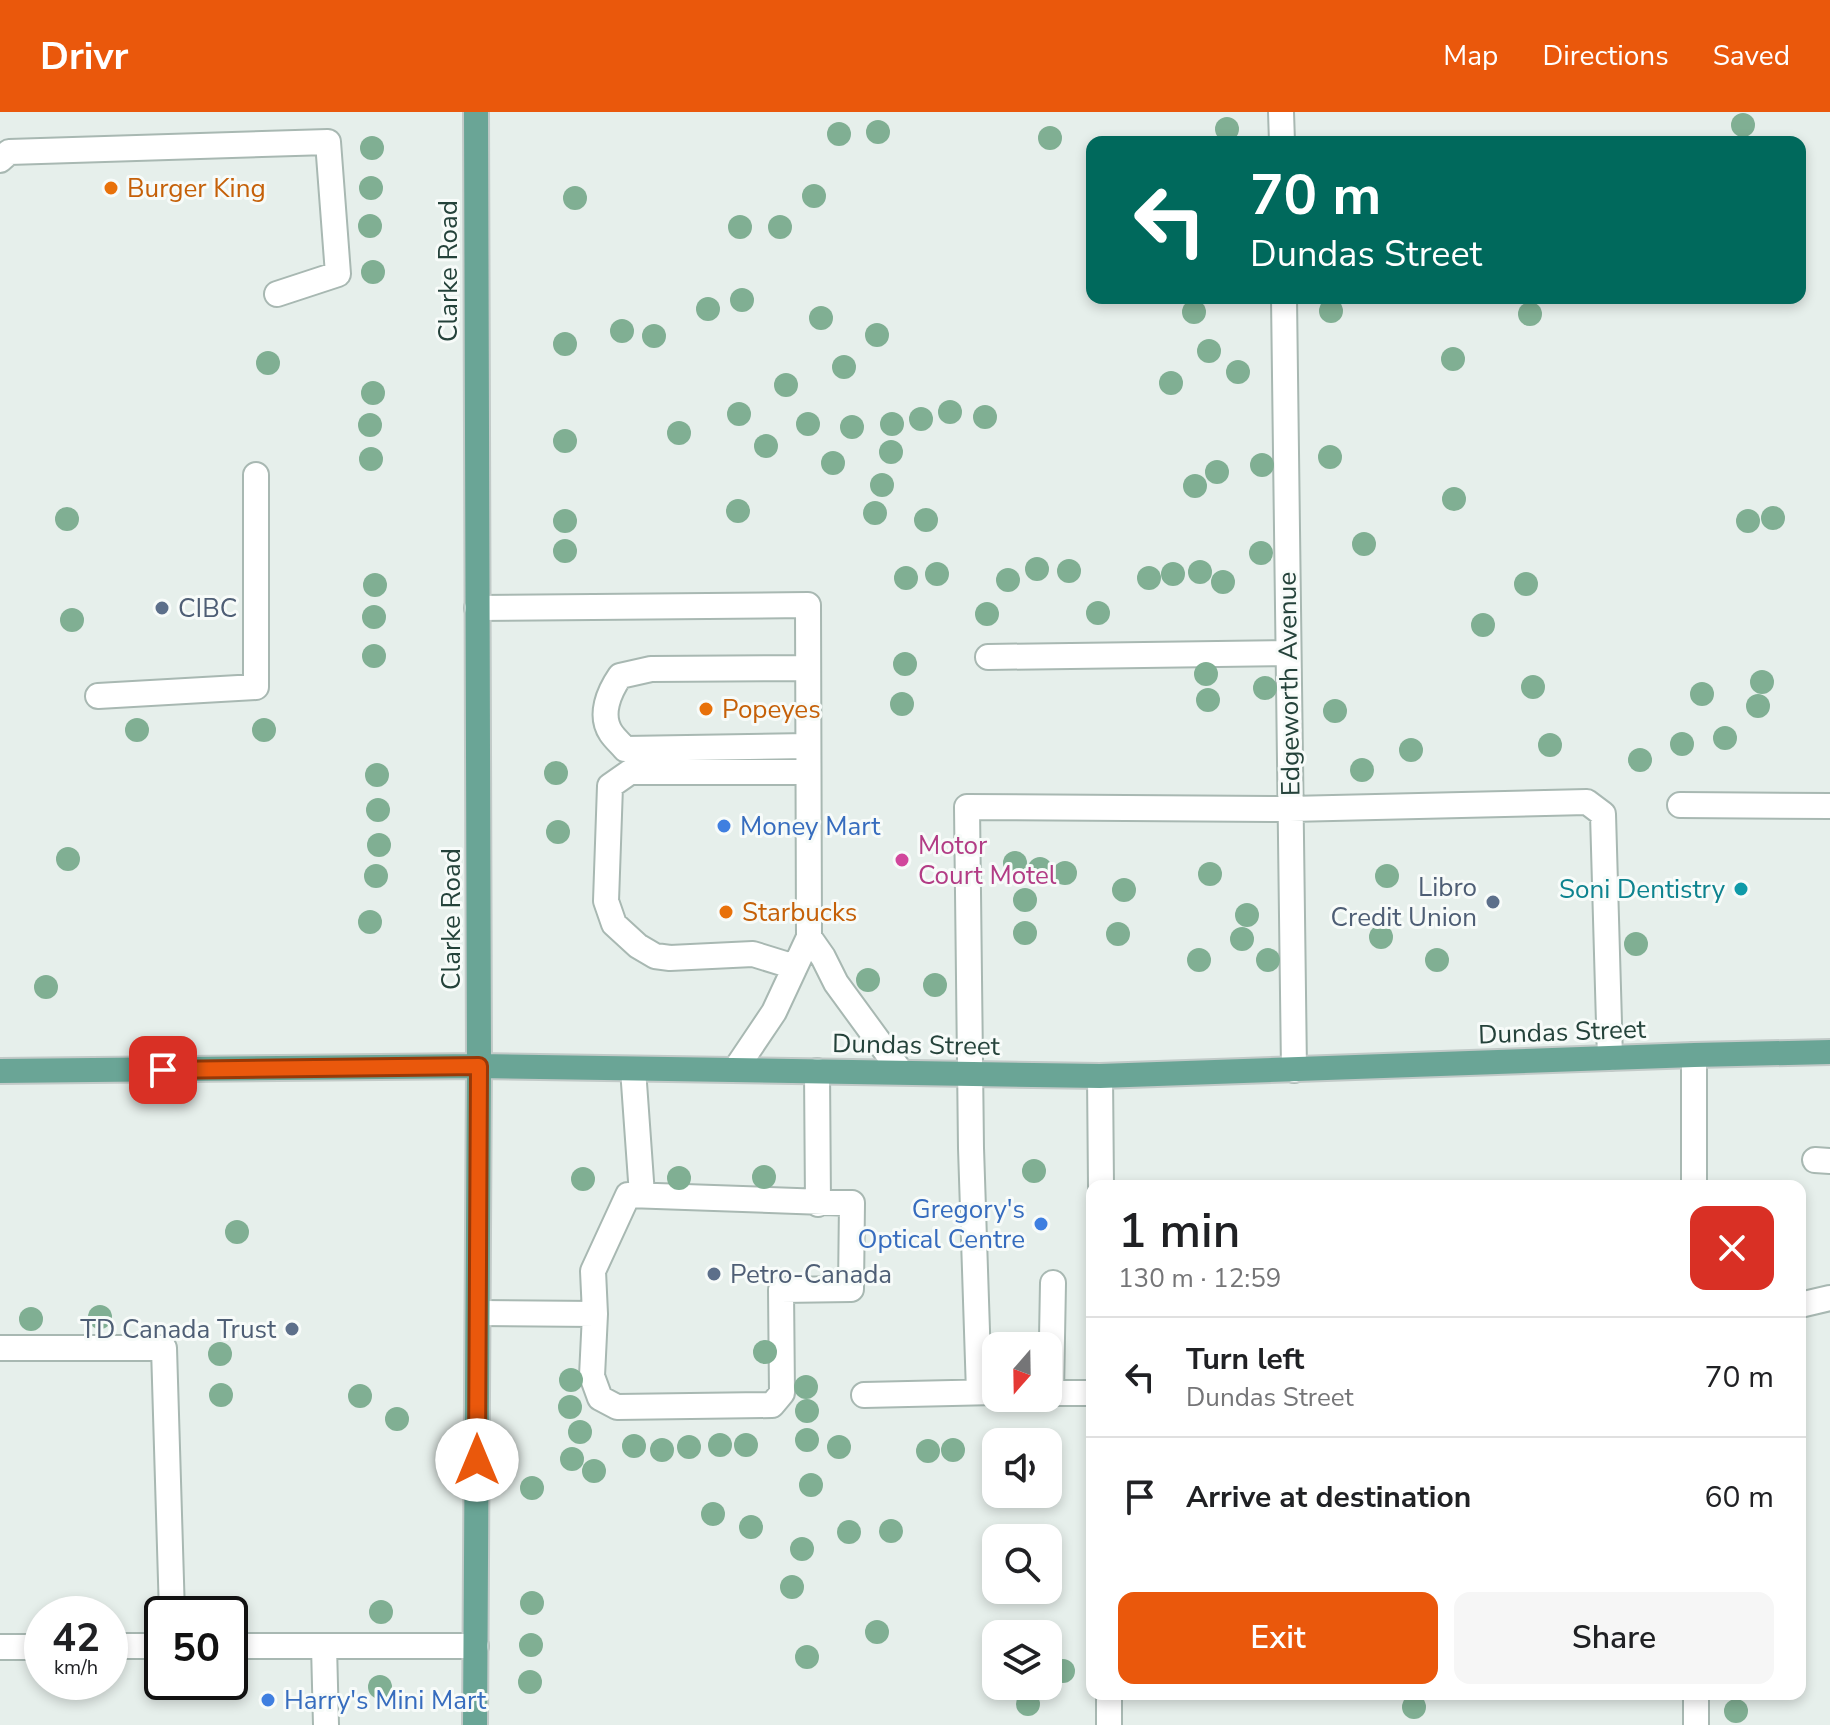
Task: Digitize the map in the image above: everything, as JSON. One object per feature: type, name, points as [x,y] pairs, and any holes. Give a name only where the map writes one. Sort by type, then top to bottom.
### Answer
[{"type":"main road","name":"Clarke Road","points":[[475,1725],[479,1066],[476,112]]},
{"type":"main road","name":"Dundas Street","points":[[0,1071],[479,1066],[1100,1076],[1830,1052]]},
{"type":"street","points":[[1281,112],[1282,136]]},
{"type":"street","points":[[0,160],[9,152],[328,142],[338,274],[277,294]]},
{"type":"street","name":"Edgeworth Avenue","points":[[1284,304],[1294,1070]]},
{"type":"street","points":[[98,696],[256,687],[256,475]]},
{"type":"street","points":[[477,608],[808,605],[809,937],[774,1012],[735,1070]]},
{"type":"street","points":[[988,657],[1288,653]]},
{"type":"street","points":[[808,668],[651,669],[620,676],[611,690],[606,713],[609,731],[625,749],[808,746]]},
{"type":"street","points":[[795,967],[753,954],[655,956],[638,946],[614,924],[606,901],[610,786],[630,772],[808,772]]},
{"type":"street","points":[[984,1332],[970,1074],[967,807],[1290,809],[1587,802],[1603,814],[1610,1058]]},
{"type":"street","points":[[1680,805],[1830,806]]},
{"type":"street","points":[[809,937],[836,983],[901,1072]]},
{"type":"street","points":[[1694,1055],[1694,1180]]},
{"type":"street","points":[[633,1069],[642,1195]]},
{"type":"street","points":[[817,1071],[818,1204]]},
{"type":"street","points":[[1100,1076],[1101,1180]]},
{"type":"street","points":[[628,1195],[818,1204],[852,1203],[851,1289],[781,1290],[782,1393],[772,1405],[617,1407],[600,1398],[592,1376],[595,1314],[593,1271],[628,1195]]},
{"type":"street","points":[[1052,1332],[1053,1283]]},
{"type":"street","points":[[1806,1304],[1830,1298]]},
{"type":"street","points":[[478,1313],[595,1314]]},
{"type":"street","points":[[0,1348],[164,1348],[171,1596]]},
{"type":"street","points":[[864,1395],[982,1392]]},
{"type":"street","points":[[1062,1393],[1086,1393]]},
{"type":"street","points":[[248,1646],[476,1646]]},
{"type":"street","points":[[324,1646],[326,1725]]},
{"type":"street","points":[[0,1647],[24,1647]]},
{"type":"street","points":[[1109,1700],[1109,1725]]},
{"type":"street","points":[[1696,1700],[1696,1725]]},
{"type":"place","name":"Burger King","points":[[111,188]]},
{"type":"place","name":"CIBC","points":[[162,608]]},
{"type":"place","name":"Popeyes","points":[[706,709]]},
{"type":"place","name":"Money Mart","points":[[724,826]]},
{"type":"place","name":"Motor Court Motel","points":[[902,860]]},
{"type":"place","name":"Soni Dentistry","points":[[1741,889]]},
{"type":"place","name":"Libro Credit Union","points":[[1493,902]]},
{"type":"place","name":"Starbucks","points":[[726,912]]},
{"type":"place","name":"Gregory's Optical Centre","points":[[1041,1224]]},
{"type":"place","name":"Petro-Canada","points":[[714,1274]]},
{"type":"place","name":"TD Canada Trust","points":[[292,1329]]},
{"type":"place","name":"Harry's Mini Mart","points":[[268,1700]]},
{"type":"route","points":[[163,1070],[479,1066],[477,1460]]}]
